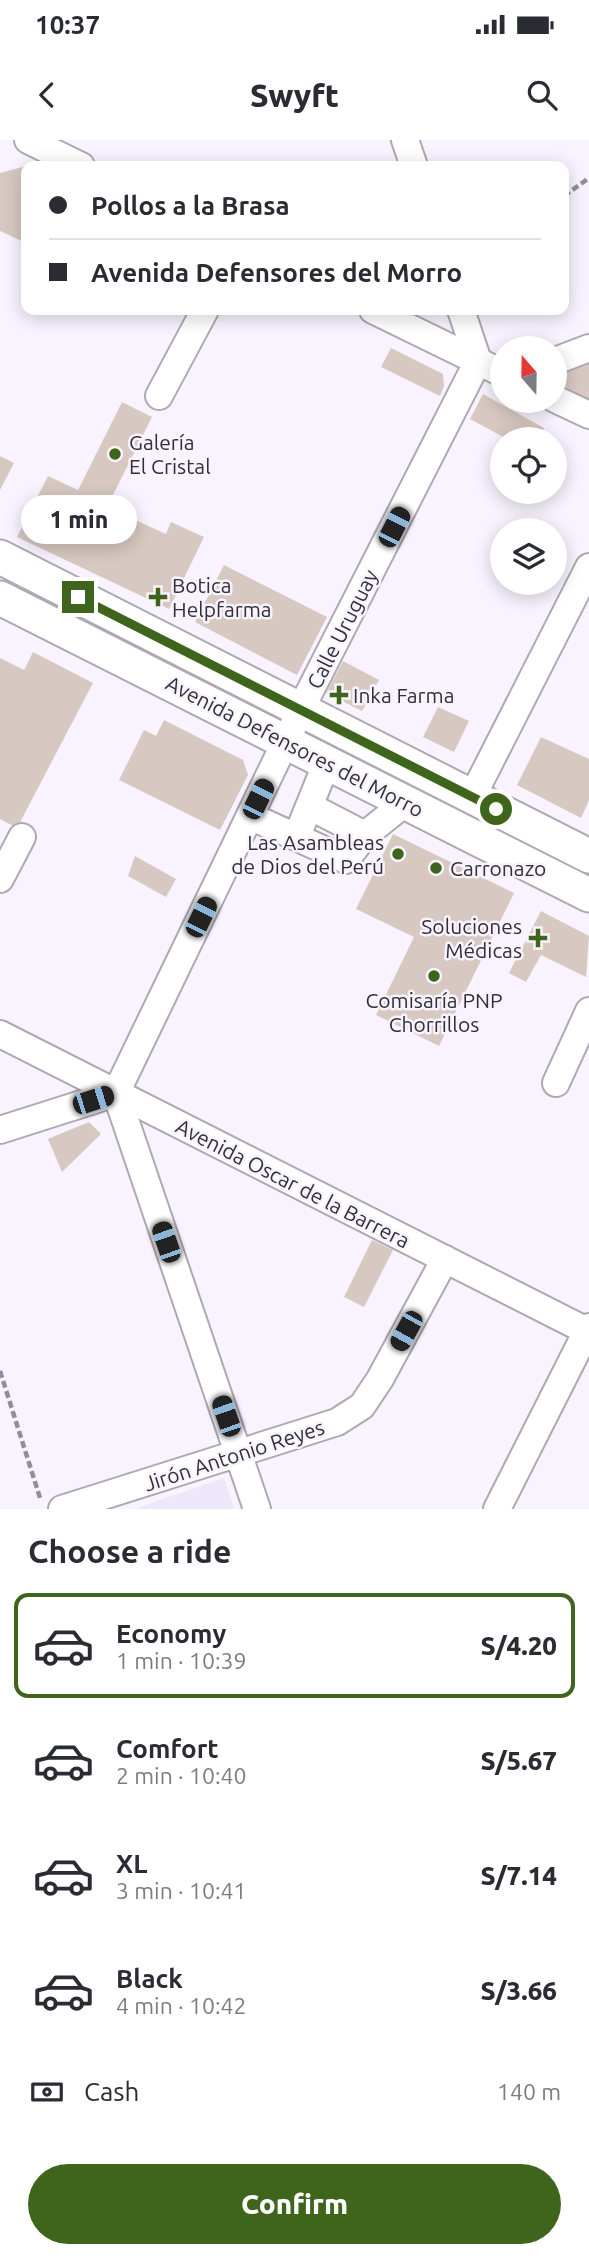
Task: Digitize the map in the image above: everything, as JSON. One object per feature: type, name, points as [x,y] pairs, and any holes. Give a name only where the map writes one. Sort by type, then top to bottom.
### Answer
[{"type":"main road","name":"Avenida Defensores del Morro","points":[[0,557],[589,856]]},
{"type":"main road","name":"Avenida Defensores del Morro","points":[[0,598],[589,895]]},
{"type":"street","points":[[28,140],[71,161]]},
{"type":"street","points":[[405,140],[412,161]]},
{"type":"street","points":[[159,396],[202,315]]},
{"type":"street","points":[[383,315],[490,367]]},
{"type":"street","points":[[463,315],[478,361]]},
{"type":"street","points":[[567,356],[589,348]]},
{"type":"street","name":"Calle Uruguay","points":[[116,1093],[301,710],[478,361]]},
{"type":"street","points":[[567,404],[589,415]]},
{"type":"street","points":[[472,797],[589,568]]},
{"type":"street","points":[[297,836],[327,762]]},
{"type":"street","points":[[250,816],[346,860],[365,835],[406,802]]},
{"type":"street","points":[[311,807],[365,835]]},
{"type":"street","points":[[0,879],[22,837]]},
{"type":"street","points":[[556,1083],[589,1011]]},
{"type":"street","name":"Avenida Oscar de la Barrera","points":[[0,1034],[588,1329]]},
{"type":"street","points":[[0,1130],[116,1093],[257,1509]]},
{"type":"street","name":"Jirón Antonio Reyes","points":[[62,1509],[337,1422],[362,1406],[380,1379],[445,1259]]},
{"type":"street","points":[[496,1509],[588,1329]]},
{"type":"path","points":[[569,193],[589,178]]},
{"type":"path","points":[[0,1371],[43,1509]]},
{"type":"shaded area","points":[[224,1478],[234,1509],[134,1509]]},
{"type":"building","points":[[21,167],[21,241],[0,231],[0,173]]},
{"type":"building","points":[[391,348],[443,374],[444,386],[440,396],[381,367]]},
{"type":"building","points":[[589,355],[589,401],[567,388],[567,364]]},
{"type":"building","points":[[483,394],[490,398],[490,413],[517,413],[542,427],[490,427],[490,430],[470,419]]},
{"type":"building","points":[[122,402],[152,417],[107,507],[166,534],[171,522],[204,537],[169,609],[17,537],[48,476],[78,490]]},
{"type":"building","points":[[0,456],[14,463],[0,490]]},
{"type":"building","points":[[224,565],[327,617],[297,675],[195,622]]},
{"type":"building","points":[[33,652],[93,683],[17,828],[0,819],[0,658],[24,670]]},
{"type":"building","points":[[343,661],[379,680],[362,711],[326,693]]},
{"type":"building","points":[[438,707],[469,721],[454,752],[423,737]]},
{"type":"building","points":[[164,720],[243,760],[248,775],[220,830],[119,780],[144,730],[156,736]]},
{"type":"building","points":[[541,737],[589,759],[589,800],[581,818],[517,785]]},
{"type":"building","name":"Comisaría PNP Chorrillos","points":[[393,834],[514,893],[439,1046],[376,1015],[414,937],[356,909]]},
{"type":"building","points":[[135,856],[176,879],[166,897],[128,876]]},
{"type":"building","points":[[541,911],[589,936],[586,977],[541,955],[526,982],[509,973]]},
{"type":"building","points":[[89,1122],[101,1134],[62,1172],[48,1139]]},
{"type":"building","points":[[372,1240],[393,1250],[364,1307],[344,1297]]},
{"type":"place","name":"Galería El Cristal","points":[[115,454]]},
{"type":"place","name":"Botica Helpfarma","points":[[158,597]]},
{"type":"place","name":"Inka Farma","points":[[339,695]]},
{"type":"place","name":"Las Asambleas de Dios del Perú","points":[[398,854]]},
{"type":"place","name":"Carronazo","points":[[436,868]]},
{"type":"place","name":"Soluciones Médicas","points":[[538,938]]},
{"type":"place","name":"Comisaría PNP Chorrillos","points":[[434,976]]},
{"type":"route","points":[[78,597],[496,809]]}]
